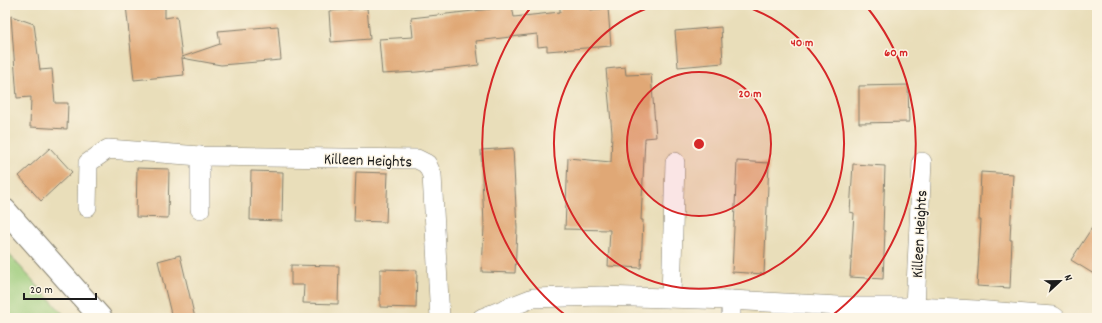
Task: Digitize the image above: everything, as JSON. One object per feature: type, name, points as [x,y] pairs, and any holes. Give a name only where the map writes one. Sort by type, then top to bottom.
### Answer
[{"type":"street","name":"Killeen Heights","points":[[87,207],[88,163],[108,149],[200,156],[411,159],[422,161],[430,169],[433,181],[440,318]]},
{"type":"street","points":[[200,156],[200,209]]},
{"type":"street","points":[[671,297],[675,162]]},
{"type":"street","name":"Killeen Heights","points":[[915,307],[922,162]]},
{"type":"street","points":[[5,210],[101,318]]},
{"type":"street","points":[[487,317],[533,298],[602,296],[671,297],[731,309],[915,307],[976,314],[1053,316],[1056,318]]},
{"type":"green space","points":[[5,250],[67,318],[5,318]]},
{"type":"building","points":[[126,5],[165,5],[165,18],[177,16],[182,57],[220,44],[218,31],[278,26],[281,60],[221,65],[182,58],[184,75],[134,80]]},
{"type":"building","points":[[512,5],[514,17],[560,12],[560,6],[590,5],[590,10],[608,8],[611,46],[547,51],[547,46],[538,47],[537,34],[476,41],[479,65],[417,72],[382,74],[379,39],[413,37],[411,18],[491,9],[491,6]]},
{"type":"building","points":[[367,8],[370,39],[331,42],[329,11]]},
{"type":"building","points":[[11,16],[34,24],[40,70],[52,69],[55,103],[68,103],[67,129],[30,127],[31,97],[17,98]]},
{"type":"building","points":[[721,27],[723,63],[678,67],[675,31]]},
{"type":"building","points":[[625,67],[626,75],[651,74],[656,137],[645,138],[641,220],[643,220],[641,268],[608,266],[610,230],[565,229],[568,158],[611,162],[612,133],[606,69]]},
{"type":"building","points":[[908,85],[909,122],[859,123],[859,86]]},
{"type":"building","points":[[50,148],[72,172],[41,201],[19,176]]},
{"type":"building","points":[[513,148],[517,228],[515,273],[482,272],[484,226],[481,150]]},
{"type":"building","points":[[737,161],[769,163],[764,274],[732,272]]},
{"type":"building","points":[[853,164],[885,166],[883,279],[850,277],[854,213],[850,212]]},
{"type":"building","points":[[137,168],[169,169],[168,218],[136,217]]},
{"type":"building","points":[[251,171],[283,172],[282,221],[250,220]]},
{"type":"building","points":[[356,172],[388,173],[386,222],[354,221]]},
{"type":"building","points":[[981,172],[1013,174],[1010,240],[1012,240],[1010,288],[977,286],[981,220],[979,220]]},
{"type":"building","points":[[1097,220],[1097,276],[1071,260]]},
{"type":"building","points":[[180,255],[195,318],[172,318],[158,261]]},
{"type":"building","points":[[291,265],[339,266],[338,304],[303,303],[304,285],[291,285]]},
{"type":"building","points":[[380,269],[417,270],[416,308],[380,307]]}]
